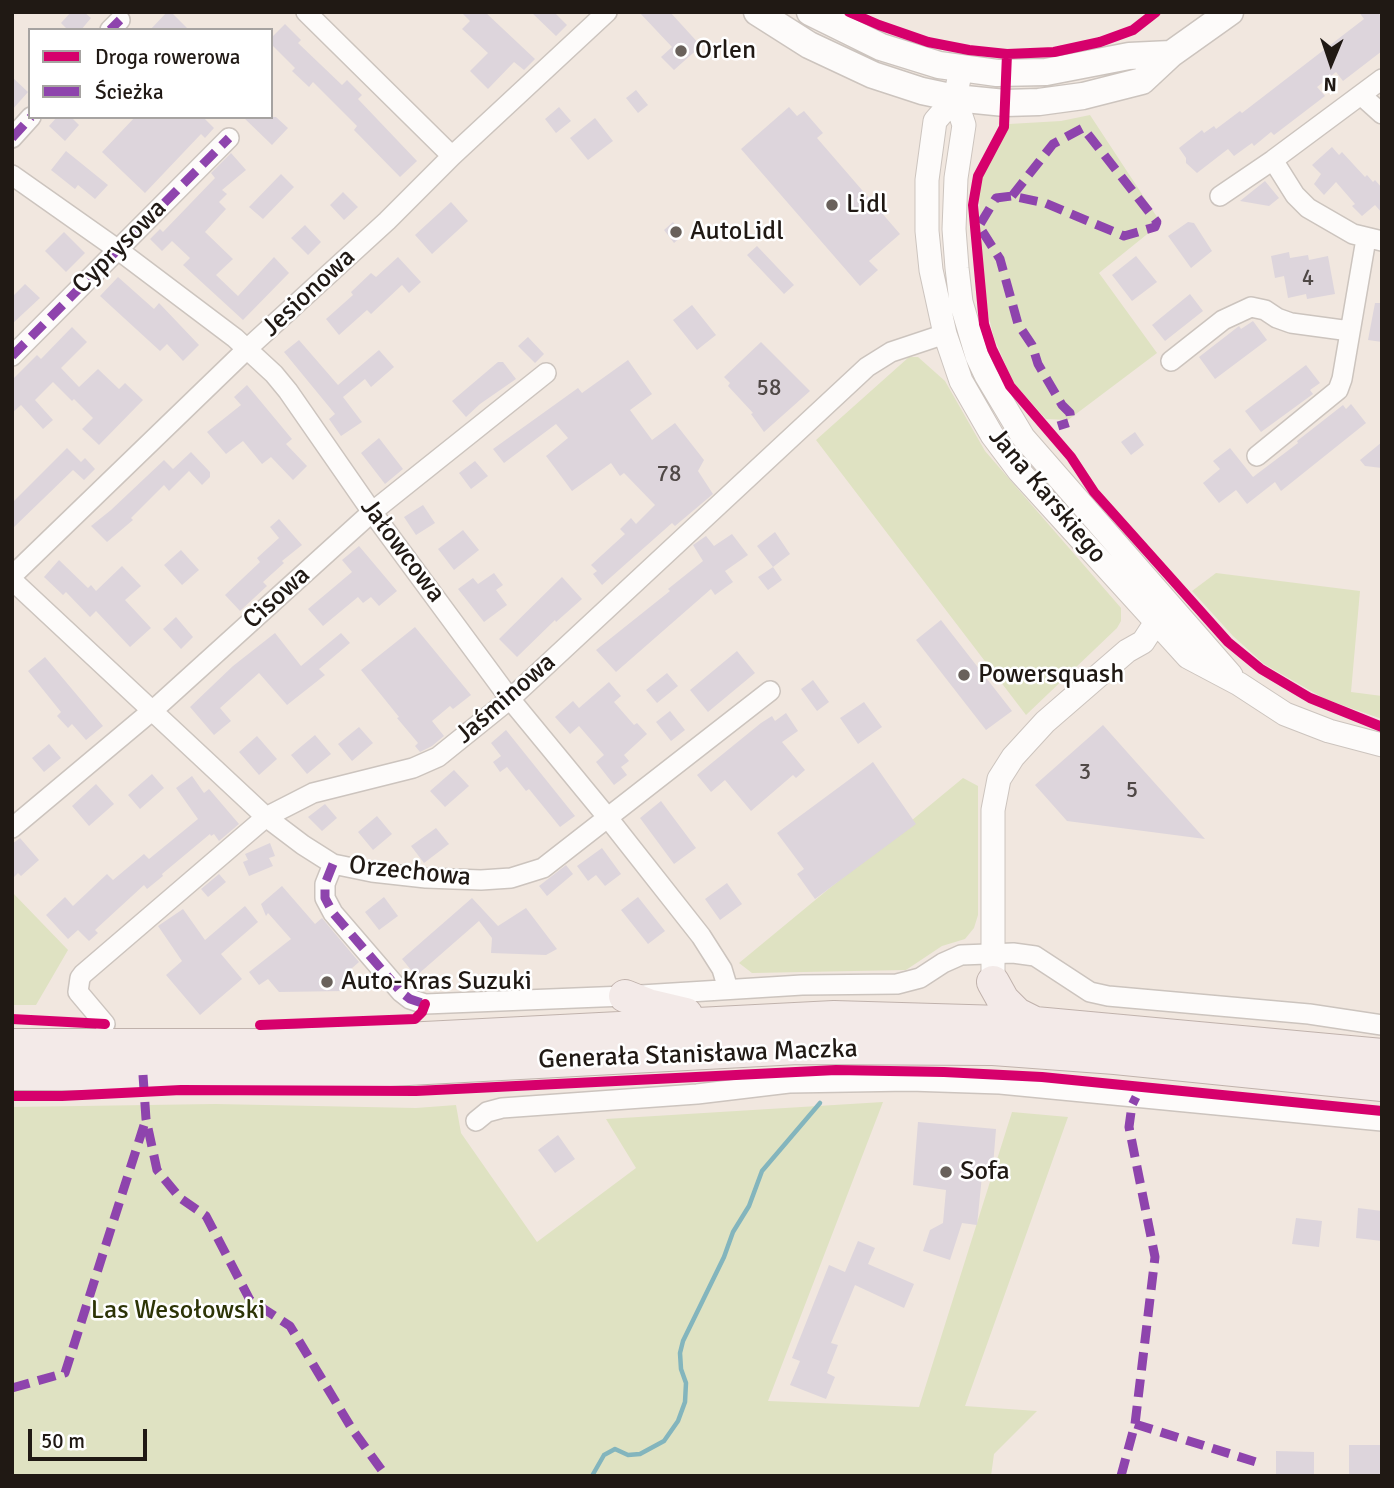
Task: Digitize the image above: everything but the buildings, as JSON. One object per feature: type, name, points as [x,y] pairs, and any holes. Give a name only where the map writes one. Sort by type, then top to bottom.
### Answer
[{"type":"highway","points":[[952,1020],[970,1012],[984,999],[994,968]]},
{"type":"highway","points":[[994,968],[1003,1000],[1017,1014],[1035,1023]]},
{"type":"highway","points":[[625,996],[648,1005],[718,1022]]},
{"type":"highway","name":"Generała Stanisława Maczka","points":[[12,1045],[288,1045],[834,1017],[1035,1023],[1382,1055]]},
{"type":"highway","name":"Generała Stanisława Maczka","points":[[12,1074],[296,1075],[798,1048],[993,1049],[1115,1058],[1382,1085]]},
{"type":"main road","points":[[757,12],[808,45],[873,75],[922,91],[955,98],[1006,103],[1083,96],[1142,81],[1171,54],[1230,12]]},
{"type":"main road","points":[[810,12],[881,47],[961,69],[997,73],[1046,72],[1129,55],[1171,54]]},
{"type":"main road","points":[[873,75],[881,47]]},
{"type":"street","points":[[306,12],[452,156]]},
{"type":"street","name":"Jesionowa","points":[[12,578],[248,348],[607,12]]},
{"type":"street","name":"Jana Karskiego","points":[[961,69],[955,98],[935,121],[928,168],[927,231],[931,270],[945,334],[961,381],[992,435],[1019,471],[1239,684],[1285,714],[1329,731],[1382,745]]},
{"type":"street","points":[[1220,196],[1382,79]]},
{"type":"street","points":[[1362,96],[1382,114]]},
{"type":"street","name":"Jana Karskiego","points":[[955,98],[964,125],[956,178],[954,229],[957,268],[961,302],[977,356],[1008,416],[1165,615]]},
{"type":"street","points":[[12,138],[29,119]]},
{"type":"street","name":"Cyprysowa","points":[[12,356],[229,138]]},
{"type":"street","points":[[1256,456],[1338,390],[1350,331],[1374,240],[1339,227],[1308,208],[1295,195],[1273,160]]},
{"type":"street","name":"Jałowcowa","points":[[12,175],[117,249],[248,348],[288,391],[372,512],[510,699],[701,936],[722,969],[728,989]]},
{"type":"street","points":[[931,270],[957,268]]},
{"type":"street","points":[[1171,361],[1223,320],[1251,307],[1265,310],[1290,323],[1350,331]]},
{"type":"street","name":"Jaśminowa","points":[[105,1024],[81,998],[78,992],[80,978],[88,968],[266,817],[313,793],[388,775],[438,757],[510,699],[867,367],[891,352],[945,334]]},
{"type":"street","name":"Cisowa","points":[[12,828],[153,710],[372,512],[546,373]]},
{"type":"street","name":"Orzechowa","points":[[12,578],[266,817],[332,864],[372,872],[426,878],[511,878],[543,868],[770,691]]},
{"type":"street","points":[[994,968],[993,810],[999,779],[1013,757],[1045,722],[1127,651],[1143,642],[1165,615]]},
{"type":"street","points":[[332,864],[325,884],[325,898],[333,913],[401,992],[410,999],[434,1005],[802,985],[897,984],[920,978],[961,955],[994,968]]},
{"type":"street","points":[[994,968],[1013,953],[1035,956],[1090,992],[1108,996],[1309,1014],[1382,1024]]},
{"type":"street","points":[[476,1121],[488,1112],[502,1108],[697,1094],[789,1083],[910,1081],[1000,1084],[1382,1121]]},
{"type":"green space","points":[[1090,115],[1161,223],[1099,273],[1157,353],[1068,420],[1046,419],[1013,382],[994,338],[988,314],[980,239],[979,189],[1009,124],[1061,121]]},
{"type":"green space","points":[[909,357],[918,357],[945,381],[985,451],[1121,608],[1121,621],[1117,628],[1026,715],[816,440]]},
{"type":"green space","points":[[1216,573],[1360,591],[1351,692],[1382,696],[1382,719],[1325,699],[1264,664],[1233,636],[1192,591]]},
{"type":"green space","points":[[963,778],[978,786],[978,915],[974,928],[965,939],[942,946],[906,970],[752,973],[739,963]]},
{"type":"green space","points":[[12,892],[68,950],[36,1005],[12,1005]]},
{"type":"green space","name":"Las Wesołowski","points":[[883,1102],[768,1401],[919,1407],[1012,1112],[1068,1117],[965,1406],[1037,1411],[994,1454],[991,1476],[12,1476],[12,1107],[215,1104],[416,1108],[456,1105],[461,1133],[537,1242],[636,1168],[606,1119]]},
{"type":"waterway","points":[[592,1476],[604,1455],[615,1449],[628,1455],[640,1454],[664,1441],[678,1421],[685,1402],[686,1383],[681,1369],[680,1353],[683,1341],[724,1257],[733,1232],[749,1206],[762,1171],[820,1103]]},
{"type":"marked path","points":[[112,28],[120,20]]},
{"type":"marked path","points":[[12,138],[29,119]]},
{"type":"marked path","points":[[1012,196],[1053,144],[1083,128],[1157,222],[1155,227],[1124,236],[1045,203],[1012,196],[996,198],[979,226],[1000,259],[1018,324],[1032,345],[1038,364],[1062,405],[1070,413],[1071,422],[1058,426]]},
{"type":"marked path","points":[[12,356],[229,138]]},
{"type":"marked path","points":[[333,864],[325,884],[325,898],[333,913],[401,992],[410,999],[425,1004],[423,1009]]},
{"type":"marked path","points":[[143,1075],[146,1119],[157,1170],[180,1198],[206,1216],[250,1300],[290,1326],[352,1429],[386,1476]]},
{"type":"marked path","points":[[1121,1476],[1135,1424],[1155,1257],[1129,1127],[1136,1097]]},
{"type":"marked path","points":[[12,1388],[65,1373],[145,1122]]},
{"type":"marked path","points":[[1135,1424],[1256,1462]]},
{"type":"cycle path","points":[[849,12],[928,42],[1007,54],[1054,52],[1100,42],[1133,30],[1156,12]]},
{"type":"cycle path","points":[[1007,54],[1004,127],[978,176],[973,205],[984,324],[992,349],[1010,386],[1071,457],[1094,492],[1228,642],[1261,669],[1310,698],[1382,727]]},
{"type":"cycle path","points":[[260,1025],[415,1019],[425,1004]]},
{"type":"cycle path","points":[[12,1019],[105,1024]]},
{"type":"cycle path","points":[[12,1096],[181,1090],[416,1091],[836,1070],[1042,1077],[1382,1111]]},
{"type":"place","name":"Orlen","points":[[681,51]]},
{"type":"place","name":"Lidl","points":[[832,205]]},
{"type":"place","name":"AutoLidl","points":[[676,232]]},
{"type":"place","name":"Powersquash","points":[[964,675]]},
{"type":"place","name":"Auto-Kras Suzuki","points":[[327,982]]},
{"type":"place","name":"Sofa","points":[[946,1172]]}]
